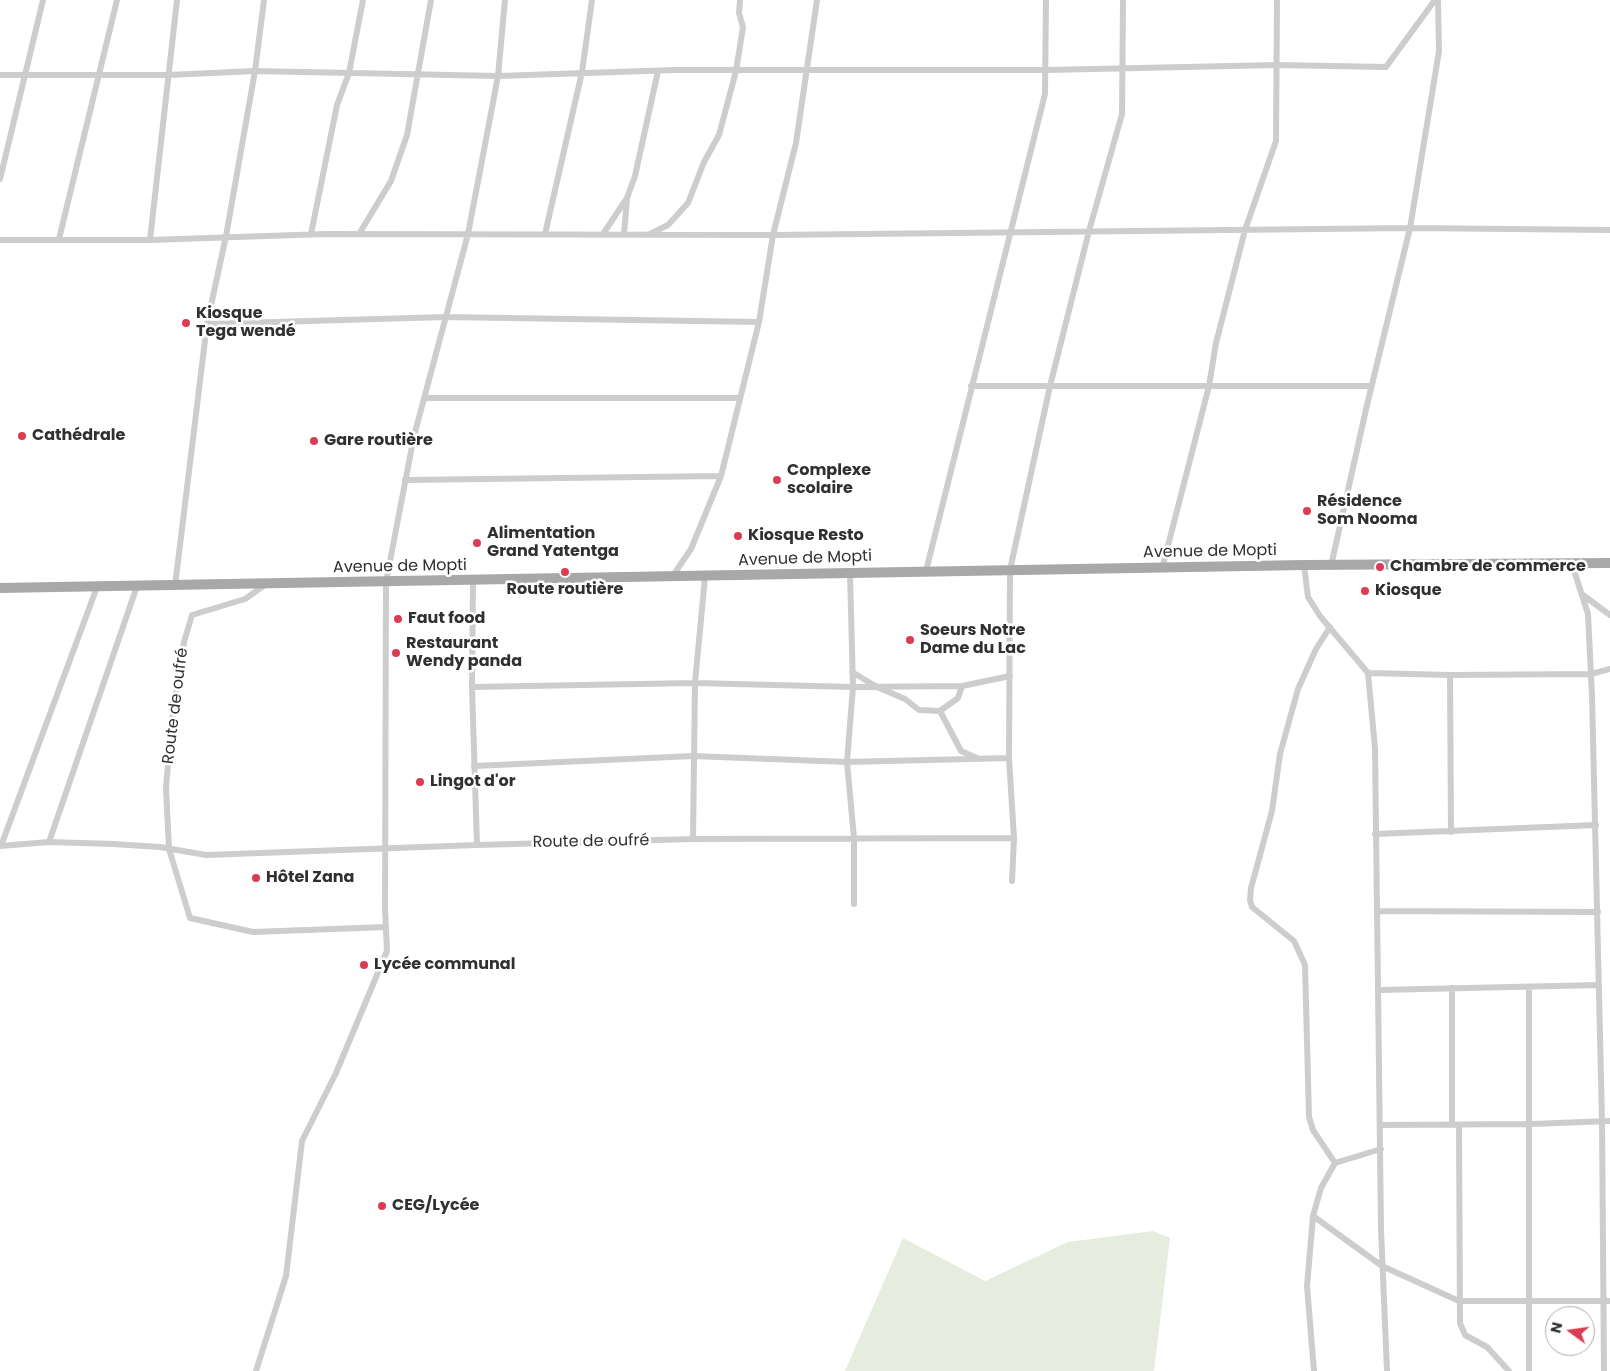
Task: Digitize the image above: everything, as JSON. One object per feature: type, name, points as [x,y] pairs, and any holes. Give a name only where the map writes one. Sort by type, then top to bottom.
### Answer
[{"type":"main road","name":"Avenue de Mopti","points":[[0,588],[705,577],[850,572],[1162,569],[1304,565],[1610,563]]},
{"type":"street","points":[[0,179],[43,0]]},
{"type":"street","points":[[59,239],[97,76],[117,0]]},
{"type":"street","points":[[150,240],[177,0]]},
{"type":"street","points":[[175,586],[207,324],[226,236],[255,71],[264,0]]},
{"type":"street","points":[[311,234],[337,105],[349,73],[363,0]]},
{"type":"street","points":[[359,234],[391,180],[407,135],[432,0]]},
{"type":"street","points":[[256,1371],[286,1276],[302,1141],[336,1073],[387,951],[385,849],[386,582],[414,436],[468,234],[498,76],[506,0]]},
{"type":"street","points":[[545,234],[582,72],[592,0]]},
{"type":"street","points":[[648,235],[668,225],[688,203],[704,162],[719,136],[736,71],[743,27],[739,13],[740,0]]},
{"type":"street","points":[[672,577],[691,549],[720,476],[740,398],[759,322],[773,235],[796,144],[817,0]]},
{"type":"street","points":[[926,571],[1045,94],[1046,0]]},
{"type":"street","points":[[1012,881],[1014,838],[1009,758],[1010,570],[1050,386],[1089,231],[1122,114],[1123,0]]},
{"type":"street","points":[[1162,569],[1209,386],[1216,343],[1245,230],[1276,141],[1277,0]]},
{"type":"street","points":[[0,75],[168,75],[255,71],[498,76],[658,71],[1046,70],[1277,65],[1386,67],[1437,0]]},
{"type":"street","points":[[1331,566],[1371,386],[1410,228],[1439,51],[1437,0]]},
{"type":"street","points":[[602,234],[627,198],[635,176],[658,71]]},
{"type":"street","points":[[624,234],[627,198]]},
{"type":"street","points":[[0,240],[150,240],[311,234],[773,235],[1410,228],[1610,230]]},
{"type":"street","points":[[207,324],[445,318],[759,322]]},
{"type":"street","points":[[971,386],[1371,386]]},
{"type":"street","points":[[424,398],[740,398]]},
{"type":"street","points":[[405,480],[720,476]]},
{"type":"street","points":[[1572,564],[1588,614],[1592,674],[1607,1301],[1604,1371]]},
{"type":"street","points":[[1304,565],[1308,597],[1320,616],[1368,673],[1375,748],[1382,1266],[1387,1371]]},
{"type":"street","points":[[850,572],[853,687],[848,762],[854,838],[854,904]]},
{"type":"street","points":[[693,839],[695,683],[705,577]]},
{"type":"street","points":[[473,581],[472,687],[478,845]]},
{"type":"street","name":"Route de oufré","points":[[266,584],[245,598],[192,615],[178,670],[177,696],[171,727],[166,788],[169,849],[190,918],[253,932],[386,926]]},
{"type":"street","points":[[49,842],[137,586]]},
{"type":"street","points":[[0,846],[97,587]]},
{"type":"street","points":[[1582,595],[1610,614]]},
{"type":"street","points":[[1330,627],[1316,649],[1298,689],[1280,754],[1272,811],[1251,888],[1250,900],[1252,906],[1294,940],[1305,965],[1309,1117],[1313,1130],[1334,1163]]},
{"type":"street","points":[[1368,673],[1450,676],[1592,674],[1610,669]]},
{"type":"street","points":[[852,672],[877,687],[905,699],[919,710],[940,711],[958,698],[962,686]]},
{"type":"street","points":[[472,687],[695,683],[853,687],[962,686],[1010,676]]},
{"type":"street","points":[[1450,676],[1451,832]]},
{"type":"street","points":[[940,711],[961,751],[979,759]]},
{"type":"street","points":[[474,766],[693,756],[848,762],[1009,758]]},
{"type":"street","points":[[1375,834],[1596,825]]},
{"type":"street","name":"Route de oufré","points":[[0,846],[49,842],[169,849],[206,855],[693,839],[1014,838]]},
{"type":"street","points":[[1377,911],[1598,912]]},
{"type":"street","points":[[1378,990],[1599,985]]},
{"type":"street","points":[[1529,987],[1531,1124],[1529,1371]]},
{"type":"street","points":[[1452,988],[1460,1323],[1464,1335],[1487,1347],[1509,1371]]},
{"type":"street","points":[[1381,1125],[1531,1124],[1610,1121]]},
{"type":"street","points":[[1314,1371],[1307,1286],[1313,1216],[1321,1188],[1334,1163],[1380,1149]]},
{"type":"street","points":[[1313,1216],[1382,1266],[1459,1301],[1607,1301]]},
{"type":"shaded area","points":[[1153,1231],[1170,1238],[1154,1371],[845,1371],[903,1238],[985,1281],[1068,1242]]},
{"type":"place","name":"Kiosque Tega wendé","points":[[186,323]]},
{"type":"place","name":"Cathédrale","points":[[22,436]]},
{"type":"place","name":"Gare routière","points":[[314,441]]},
{"type":"place","name":"Complexe scolaire","points":[[777,480]]},
{"type":"place","name":"Résidence Som Nooma","points":[[1307,511]]},
{"type":"place","name":"Kiosque Resto","points":[[738,536]]},
{"type":"place","name":"Alimentation Grand Yatentga","points":[[477,543]]},
{"type":"place","name":"Chambre de commerce","points":[[1380,567]]},
{"type":"place","name":"Route routière","points":[[565,572]]},
{"type":"place","name":"Kiosque","points":[[1365,591]]},
{"type":"place","name":"Faut food","points":[[398,619]]},
{"type":"place","name":"Soeurs Notre Dame du Lac","points":[[910,640]]},
{"type":"place","name":"Restaurant Wendy panda","points":[[396,653]]},
{"type":"place","name":"Lingot d'or","points":[[420,782]]},
{"type":"place","name":"Hôtel Zana","points":[[256,878]]},
{"type":"place","name":"Lycée communal","points":[[364,965]]},
{"type":"place","name":"CEG/Lycée","points":[[382,1206]]}]
